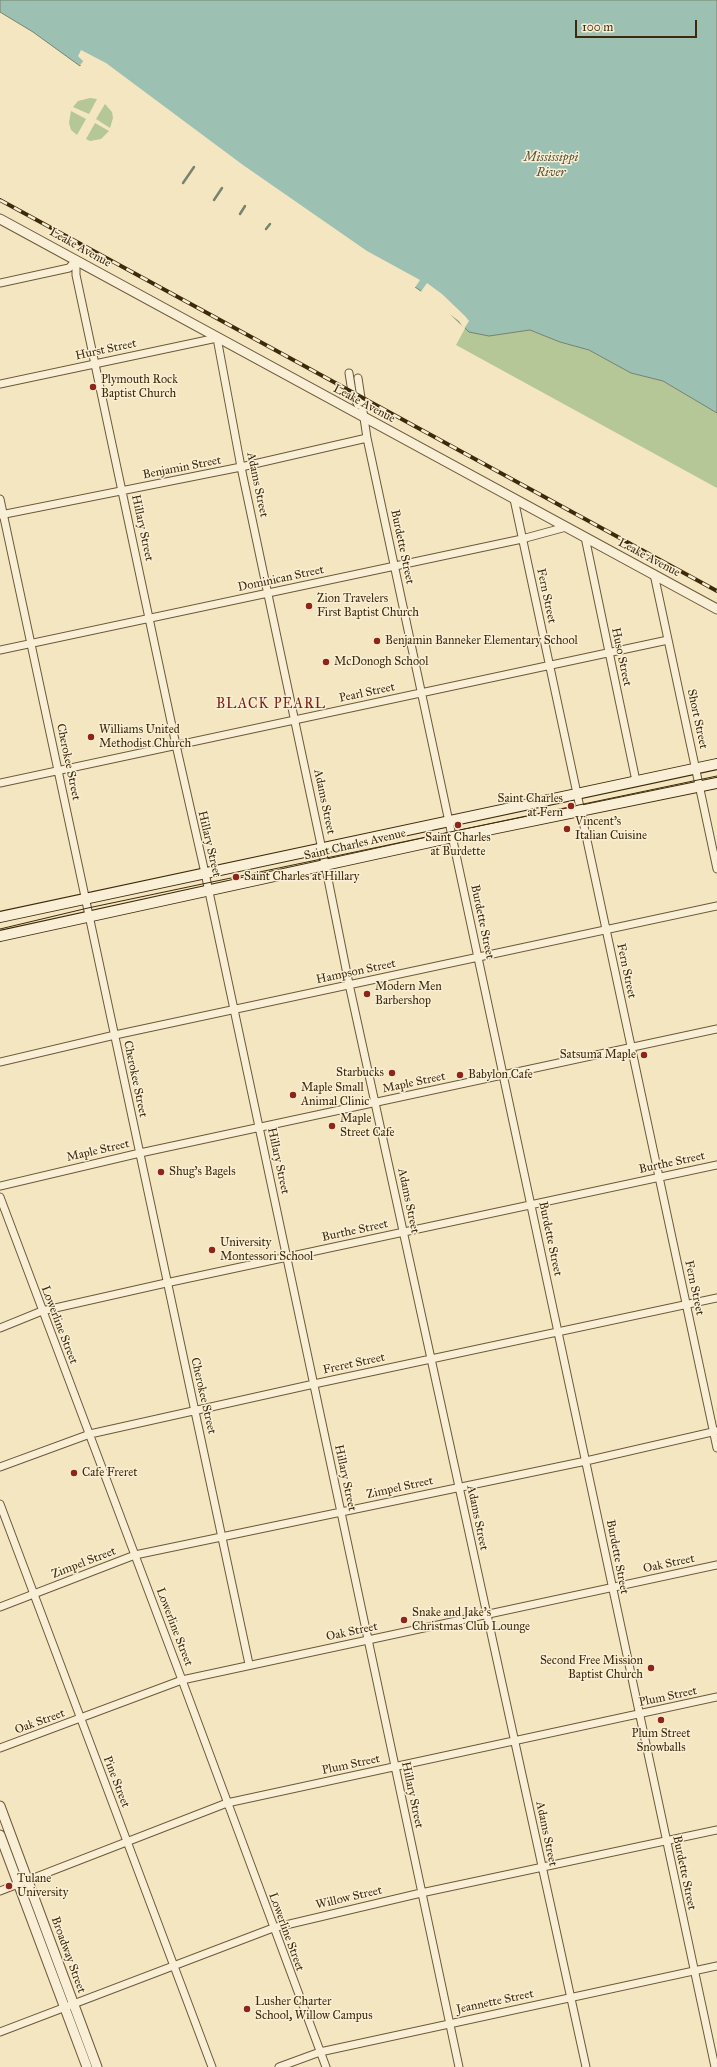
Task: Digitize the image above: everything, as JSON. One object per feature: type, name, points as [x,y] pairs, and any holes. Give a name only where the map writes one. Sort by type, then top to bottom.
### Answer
[{"type":"main road","name":"Saint Charles Avenue","points":[[0,917],[717,764]]},
{"type":"main road","name":"Saint Charles Avenue","points":[[0,936],[453,837],[717,783]]},
{"type":"street","name":"Leake Avenue","points":[[0,219],[717,609]]},
{"type":"street","points":[[0,283],[70,268],[76,260]]},
{"type":"street","name":"Hillary Street","points":[[76,260],[76,275],[176,745],[209,891],[421,1893],[460,2067]]},
{"type":"street","name":"Hurst Street","points":[[0,384],[217,338]]},
{"type":"street","name":"Adams Street","points":[[217,338],[241,467],[326,865],[349,984],[586,2067]]},
{"type":"street","points":[[349,373],[352,392],[363,416]]},
{"type":"street","points":[[358,378],[363,416]]},
{"type":"street","name":"Burdette Street","points":[[363,416],[559,1332],[611,1587],[715,2067]]},
{"type":"street","name":"Benjamin Street","points":[[2,515],[241,467],[367,438]]},
{"type":"street","name":"Cherokee Street","points":[[0,499],[2,515],[31,643],[140,1153],[166,1283],[196,1410],[249,1664]]},
{"type":"street","name":"Fern Street","points":[[514,499],[715,1432],[717,1448]]},
{"type":"street","name":"Dominican Street","points":[[0,650],[522,539],[566,527]]},
{"type":"street","name":"Huso Street","points":[[585,537],[636,781]]},
{"type":"street","name":"Short Street","points":[[654,574],[717,869]]},
{"type":"street","name":"Pearl Street","points":[[0,784],[668,640]]},
{"type":"street","name":"Hampson Street","points":[[0,1062],[234,1009],[717,906]]},
{"type":"street","name":"Maple Street","points":[[0,1186],[140,1153],[717,1029]]},
{"type":"street","name":"Burthe Street","points":[[0,1328],[42,1311],[531,1204],[717,1165]]},
{"type":"street","name":"Lowerline Street","points":[[0,1197],[326,2067]]},
{"type":"street","name":"Freret Street","points":[[0,1467],[90,1434],[314,1384],[717,1298]]},
{"type":"street","name":"Zimpel Street","points":[[0,1607],[135,1555],[586,1461],[715,1432]]},
{"type":"street","name":"Pine Street","points":[[0,1504],[212,2067]]},
{"type":"street","name":"Oak Street","points":[[0,1748],[182,1680],[249,1664],[717,1565]]},
{"type":"street","name":"Plum Street","points":[[0,1890],[227,1803],[717,1697]]},
{"type":"street","name":"Broadway Street","points":[[0,1806],[97,2067]]},
{"type":"street","name":"Willow Street","points":[[0,2032],[273,1928],[421,1893],[717,1830]]},
{"type":"street","name":"Broadway Street","points":[[0,1835],[87,2067]]},
{"type":"street","name":"Jeannette Street","points":[[279,2067],[320,2052],[717,1966]]},
{"type":"green space","points":[[90,98],[97,99],[89,114],[73,107],[78,101]]},
{"type":"green space","points":[[105,104],[112,112],[113,118],[110,128],[96,119]]},
{"type":"green space","points":[[71,111],[86,119],[77,135],[71,130],[69,123]]},
{"type":"green space","points":[[95,123],[109,131],[101,139],[90,141],[86,139]]},
{"type":"green space","points":[[525,315],[648,372],[717,411],[717,488],[456,345],[469,321]]},
{"type":"water","name":"Mississippi River","points":[[0,0],[717,0],[717,413],[663,381],[631,373],[589,350],[560,342],[530,330],[489,336],[469,332],[441,305],[85,58],[80,66],[33,32],[0,12]]},
{"type":"pier","points":[[81,50],[106,63],[243,165],[367,251],[420,280],[414,289],[343,249],[86,60],[82,66],[80,65],[83,61],[78,56]]},
{"type":"pier","points":[[427,283],[442,294],[465,316],[469,321],[464,329],[459,321],[420,293]]},
{"type":"waterway","points":[[183,183],[194,167]]},
{"type":"waterway","points":[[214,200],[222,188]]},
{"type":"waterway","points":[[240,214],[245,206]]},
{"type":"waterway","points":[[266,229],[270,224]]},
{"type":"tram line","points":[[0,929],[88,908],[717,776]]},
{"type":"railway","points":[[0,200],[717,591]]},
{"type":"place","name":"Plymouth Rock Baptist Church","points":[[93,387]]},
{"type":"place","name":"Zion Travelers First Baptist Church","points":[[309,606]]},
{"type":"place","name":"Benjamin Banneker Elementary School","points":[[377,641]]},
{"type":"place","name":"McDonogh School","points":[[326,662]]},
{"type":"place","name":"Williams United Methodist Church","points":[[91,737]]},
{"type":"place","name":"Saint Charles at Fern","points":[[571,806]]},
{"type":"place","name":"Saint Charles at Burdette","points":[[458,825]]},
{"type":"place","name":"Vincent's Italian Cuisine","points":[[567,829]]},
{"type":"place","name":"Saint Charles at Hillary","points":[[236,877]]},
{"type":"place","name":"Modern Men Barbershop","points":[[367,994]]},
{"type":"place","name":"Satsuma Maple","points":[[644,1055]]},
{"type":"place","name":"Starbucks","points":[[392,1073]]},
{"type":"place","name":"Babylon Cafe","points":[[460,1075]]},
{"type":"place","name":"Maple Small Animal Clinic","points":[[293,1095]]},
{"type":"place","name":"Maple Street Cafe","points":[[332,1126]]},
{"type":"place","name":"Shug's Bagels","points":[[161,1172]]},
{"type":"place","name":"University Montessori School","points":[[212,1250]]},
{"type":"place","name":"Cafe Freret","points":[[74,1473]]},
{"type":"place","name":"Snake and Jake's Christmas Club Lounge","points":[[404,1620]]},
{"type":"place","name":"Second Free Mission Baptist Church","points":[[651,1668]]},
{"type":"place","name":"Plum Street Snowballs","points":[[661,1720]]},
{"type":"place","name":"Tulane University","points":[[9,1886]]},
{"type":"place","name":"Lusher Charter School, Willow Campus","points":[[247,2009]]},
{"type":"district","name":"BLACK PEARL","points":[[271,705]]}]
